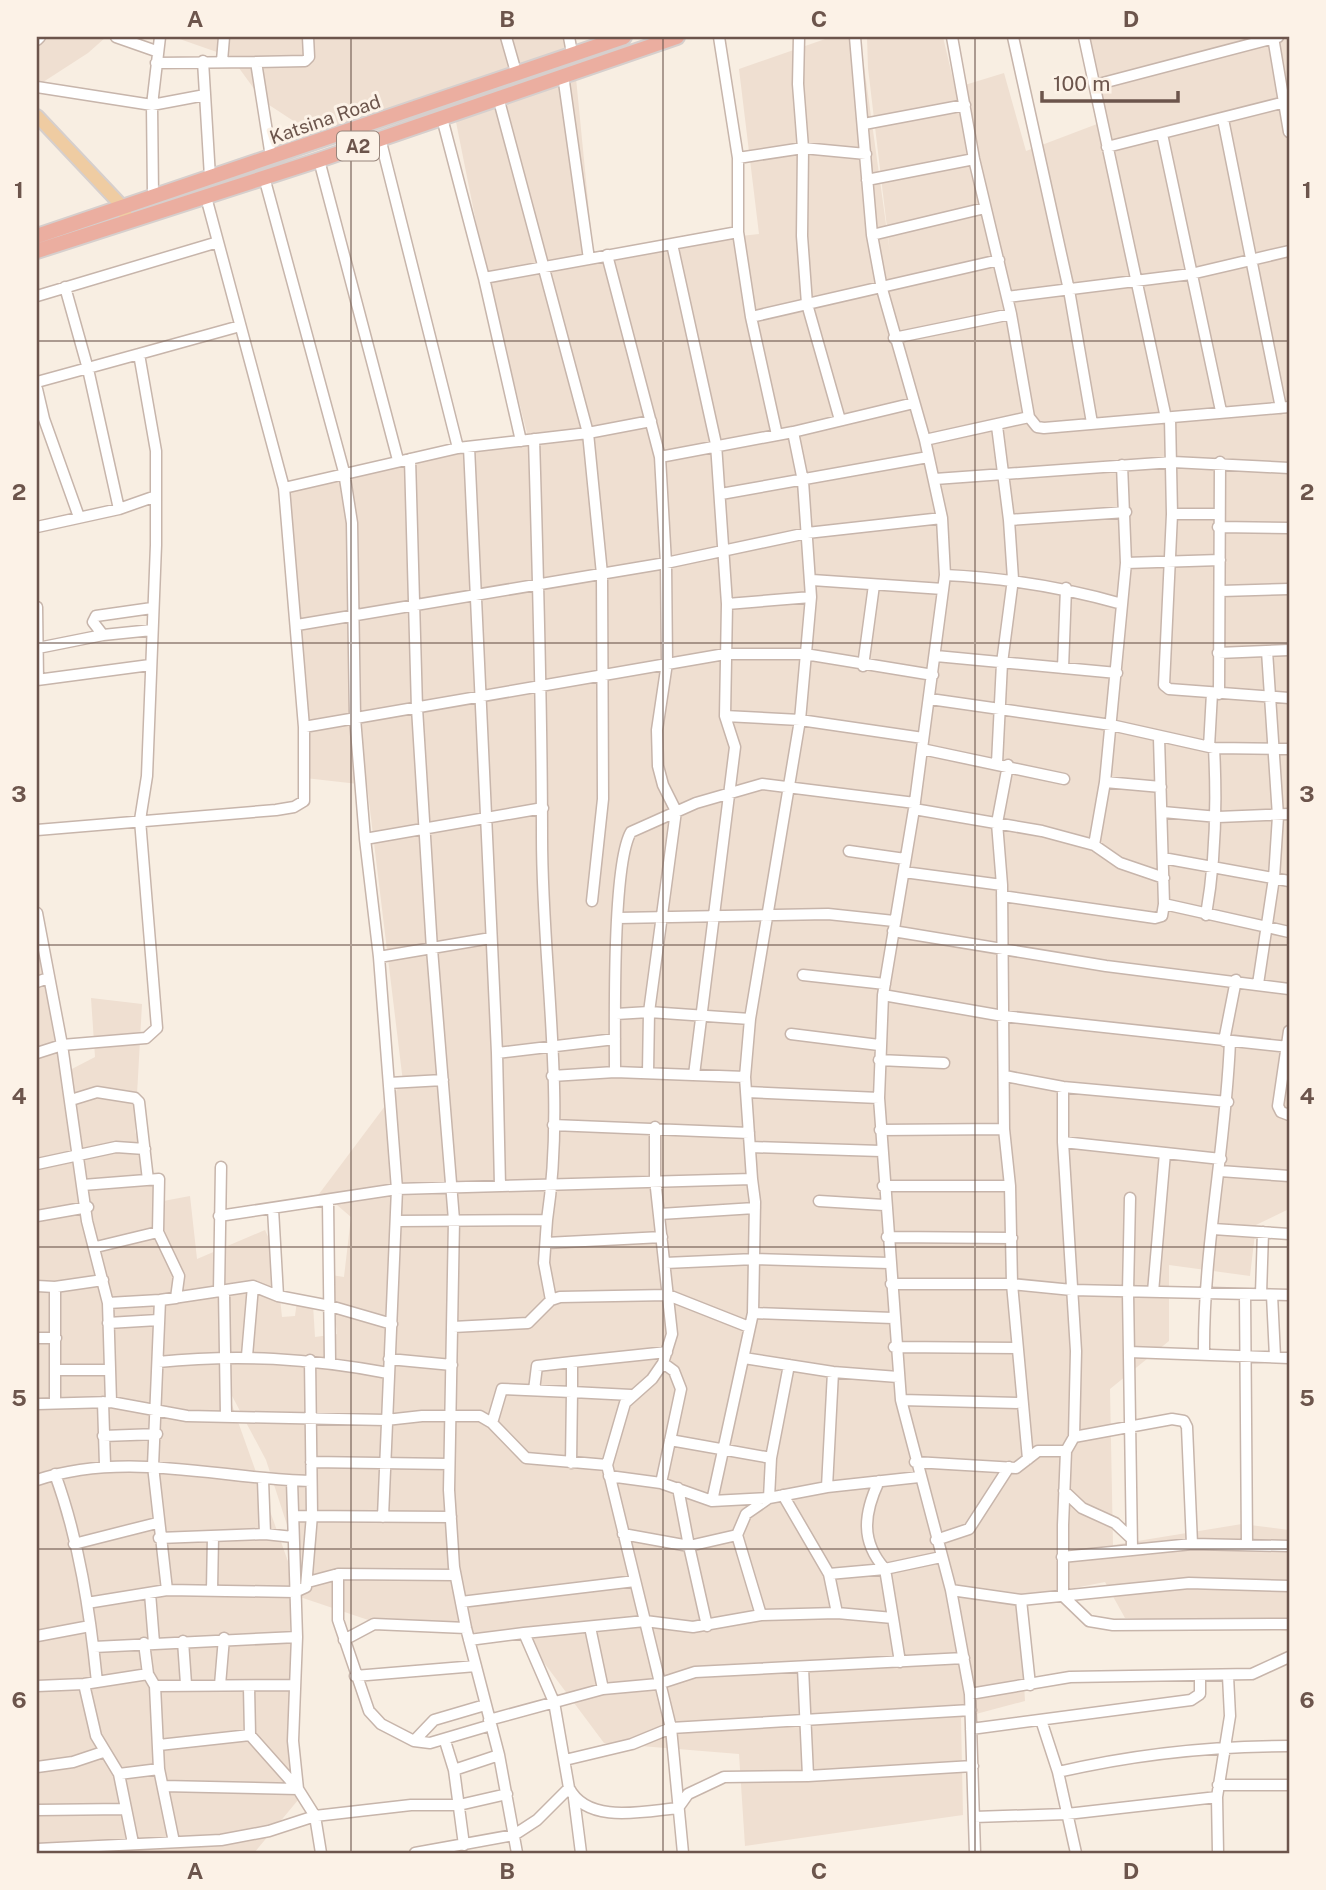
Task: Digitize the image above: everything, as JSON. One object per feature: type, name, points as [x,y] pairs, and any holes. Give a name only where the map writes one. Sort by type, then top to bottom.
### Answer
[{"type":"highway","name":"Katsina Road","points":[[37,236],[624,37]]},
{"type":"highway","name":"A2","points":[[37,251],[319,160],[677,37]]},
{"type":"main road","points":[[37,116],[122,206],[128,221]]},
{"type":"street","points":[[126,37],[156,51]]},
{"type":"street","points":[[153,196],[152,105],[156,51],[160,37]]},
{"type":"street","points":[[222,61],[224,37]]},
{"type":"street","points":[[156,63],[305,61],[309,57],[308,37]]},
{"type":"street","points":[[506,37],[516,72]]},
{"type":"street","points":[[569,37],[572,53]]},
{"type":"street","points":[[719,37],[738,158],[738,232],[751,317],[777,435]]},
{"type":"street","points":[[799,37],[798,84],[803,148],[802,236],[807,304],[840,420]]},
{"type":"street","points":[[855,37],[872,235],[881,289],[925,440],[942,518],[945,575],[915,806],[883,995],[878,1098],[894,1347],[901,1400],[915,1462],[951,1590],[970,1694],[975,1853]]},
{"type":"street","points":[[952,37],[974,159],[1011,314],[1029,417],[1037,427],[1285,408],[1223,119]]},
{"type":"street","points":[[1013,37],[1069,290],[1093,423]]},
{"type":"street","points":[[1084,37],[1136,283],[1168,418],[1173,462],[1164,685],[1169,689],[1216,694],[1289,698]]},
{"type":"street","points":[[1095,85],[1275,37],[1287,102],[1289,132]]},
{"type":"street","points":[[203,61],[210,177]]},
{"type":"street","points":[[256,62],[271,157]]},
{"type":"street","points":[[563,75],[589,259]]},
{"type":"street","points":[[37,87],[152,105],[205,95]]},
{"type":"street","points":[[498,97],[588,433],[602,574],[603,799],[592,901]]},
{"type":"street","points":[[1107,147],[1287,102]]},
{"type":"street","points":[[864,124],[965,104]]},
{"type":"street","points":[[442,118],[484,278],[521,441]]},
{"type":"street","points":[[1162,134],[1221,411]]},
{"type":"street","points":[[380,138],[463,448],[476,595],[484,818],[497,1053],[500,1186]]},
{"type":"street","points":[[738,158],[803,148],[866,154]]},
{"type":"street","points":[[867,180],[974,159]]},
{"type":"street","points":[[319,160],[398,460]]},
{"type":"street","points":[[264,177],[344,472],[352,523],[355,718],[365,839],[379,957],[397,1189],[383,1517]]},
{"type":"street","points":[[37,830],[294,807],[304,801],[304,727],[284,488],[206,197]]},
{"type":"street","points":[[872,235],[985,208]]},
{"type":"street","points":[[484,278],[738,232]]},
{"type":"street","points":[[37,296],[218,242]]},
{"type":"street","points":[[672,244],[716,444],[727,604],[725,716],[735,747],[694,1075]]},
{"type":"street","points":[[1007,298],[1191,274],[1289,251]]},
{"type":"street","points":[[607,255],[660,457],[666,563],[667,663],[657,730],[658,766],[663,785],[676,811],[649,1012],[648,1073]]},
{"type":"street","points":[[751,317],[999,260]]},
{"type":"street","points":[[65,287],[88,369],[119,509]]},
{"type":"street","points":[[894,338],[1011,314]]},
{"type":"street","points":[[37,382],[240,326]]},
{"type":"street","points":[[37,1053],[62,1045],[146,1038],[157,1028],[140,820],[147,776],[156,496],[155,439],[139,354]]},
{"type":"street","points":[[37,389],[49,435],[79,517]]},
{"type":"street","points":[[660,457],[716,444],[793,432],[914,403]]},
{"type":"street","points":[[925,440],[1029,417]]},
{"type":"street","points":[[284,488],[344,472],[463,448],[588,433],[651,421]]},
{"type":"street","points":[[997,426],[1009,520],[1013,579],[1002,663],[1000,711],[1003,764],[997,823],[1002,890],[1004,1129],[1010,1186],[1012,1284],[1028,1459]]},
{"type":"street","points":[[712,1502],[753,1314],[755,1208],[745,1077],[750,1019],[766,914],[800,720],[811,597],[812,580],[803,481],[793,432]]},
{"type":"street","points":[[37,437],[49,435]]},
{"type":"street","points":[[534,439],[553,1125],[552,1183],[544,1263],[551,1300]]},
{"type":"street","points":[[721,494],[928,457]]},
{"type":"street","points":[[410,459],[417,708],[432,949],[454,1220],[449,1464],[455,1575],[499,1755],[517,1853]]},
{"type":"street","points":[[935,479],[1173,462],[1220,462],[1289,468]]},
{"type":"street","points":[[1206,915],[1214,869],[1218,817],[1211,748],[1221,591],[1218,527],[1220,462]]},
{"type":"street","points":[[1094,845],[1105,782],[1126,563],[1122,464]]},
{"type":"street","points":[[37,527],[119,509],[156,496]]},
{"type":"street","points":[[1009,520],[1126,512]]},
{"type":"street","points":[[1172,514],[1218,514]]},
{"type":"street","points":[[297,625],[666,563],[807,533],[942,518]]},
{"type":"street","points":[[1218,527],[1289,528]]},
{"type":"street","points":[[1126,563],[1220,560]]},
{"type":"street","points":[[945,575],[1013,579],[1066,588],[1122,604]]},
{"type":"street","points":[[812,580],[943,589]]},
{"type":"street","points":[[863,666],[874,584]]},
{"type":"street","points":[[1063,668],[1066,588]]},
{"type":"street","points":[[1221,591],[1289,589]]},
{"type":"street","points":[[727,604],[811,597]]},
{"type":"street","points":[[37,607],[37,680],[150,665]]},
{"type":"street","points":[[103,635],[93,622],[96,616],[152,608]]},
{"type":"street","points":[[38,648],[103,635],[152,630]]},
{"type":"street","points":[[1218,653],[1289,650]]},
{"type":"street","points":[[1258,984],[1284,815],[1275,749],[1267,651]]},
{"type":"street","points":[[304,727],[541,688],[602,673],[725,654],[805,654],[863,666],[933,675]]},
{"type":"street","points":[[936,656],[1117,673]]},
{"type":"street","points":[[930,699],[1111,725],[1211,748],[1289,749]]},
{"type":"street","points":[[725,716],[800,720],[923,743],[1064,779]]},
{"type":"street","points":[[904,872],[1155,918],[1164,914],[1159,738]]},
{"type":"street","points":[[1105,782],[1161,787]]},
{"type":"street","points":[[615,1072],[618,918],[626,840],[631,832],[676,811],[730,791],[762,784],[789,785],[915,806],[1094,845],[1120,863],[1164,878]]},
{"type":"street","points":[[365,839],[543,808]]},
{"type":"street","points":[[1163,812],[1218,817],[1284,815]]},
{"type":"street","points":[[849,851],[905,859]]},
{"type":"street","points":[[1163,858],[1289,881]]},
{"type":"street","points":[[1164,904],[1289,932]]},
{"type":"street","points":[[37,914],[71,1100],[88,1208],[87,1221],[96,1247],[108,1303],[109,1370],[103,1436],[105,1465]]},
{"type":"street","points":[[618,918],[828,914],[1106,966],[1289,989]]},
{"type":"street","points":[[379,957],[491,938]]},
{"type":"street","points":[[803,975],[885,984]]},
{"type":"street","points":[[37,982],[48,978]]},
{"type":"street","points":[[1204,1354],[1203,1295],[1228,1102],[1227,1041],[1236,981]]},
{"type":"street","points":[[883,995],[1003,1016],[1287,1046]]},
{"type":"street","points":[[616,1014],[649,1012],[750,1019]]},
{"type":"street","points":[[1289,1031],[1278,1106],[1281,1112],[1289,1115]]},
{"type":"street","points":[[791,1034],[879,1045]]},
{"type":"street","points":[[497,1053],[615,1040]]},
{"type":"street","points":[[879,1060],[944,1063]]},
{"type":"street","points":[[552,1076],[615,1072],[745,1077]]},
{"type":"street","points":[[1004,1076],[1063,1087],[1228,1102]]},
{"type":"street","points":[[389,1083],[443,1080]]},
{"type":"street","points":[[1063,1087],[1063,1142],[1076,1351],[1074,1437],[1066,1451],[1063,1596],[1089,1620],[1113,1625],[1289,1624]]},
{"type":"street","points":[[71,1100],[97,1092],[135,1098],[139,1102],[148,1180]]},
{"type":"street","points":[[747,1092],[878,1098]]},
{"type":"street","points":[[553,1125],[654,1127],[749,1133]]},
{"type":"street","points":[[654,1127],[654,1179],[672,1334],[663,1363],[652,1379],[625,1403],[608,1470],[658,1684],[671,1728],[683,1853]]},
{"type":"street","points":[[880,1130],[1004,1129]]},
{"type":"street","points":[[1063,1142],[1221,1159]]},
{"type":"street","points":[[37,1164],[116,1147],[145,1149]]},
{"type":"street","points":[[750,1147],[881,1151]]},
{"type":"street","points":[[1153,1292],[1165,1153]]},
{"type":"street","points":[[221,1167],[219,1216],[226,1416]]},
{"type":"street","points":[[1220,1171],[1289,1176]]},
{"type":"street","points":[[219,1216],[397,1189],[654,1179],[751,1179]]},
{"type":"street","points":[[83,1185],[159,1180],[158,1232],[179,1276],[176,1298],[108,1303]]},
{"type":"street","points":[[883,1186],[1010,1186]]},
{"type":"street","points":[[1130,1198],[1128,1292],[1132,1543]]},
{"type":"street","points":[[328,1201],[330,1362]]},
{"type":"street","points":[[819,1201],[884,1205]]},
{"type":"street","points":[[37,1216],[88,1208]]},
{"type":"street","points":[[660,1214],[755,1208]]},
{"type":"street","points":[[273,1209],[278,1296]]},
{"type":"street","points":[[397,1221],[547,1220]]},
{"type":"street","points":[[1213,1229],[1289,1234]]},
{"type":"street","points":[[96,1247],[158,1232]]},
{"type":"street","points":[[1261,1294],[1263,1232]]},
{"type":"street","points":[[546,1243],[662,1237]]},
{"type":"street","points":[[887,1237],[1012,1238]]},
{"type":"street","points":[[665,1263],[755,1259],[889,1263]]},
{"type":"street","points":[[37,1286],[55,1287],[103,1280]]},
{"type":"street","points":[[891,1284],[1012,1284],[1072,1290],[1289,1295]]},
{"type":"street","points":[[160,1300],[254,1286],[278,1296],[330,1306],[391,1324]]},
{"type":"street","points":[[247,1356],[254,1286]]},
{"type":"street","points":[[55,1287],[55,1403]]},
{"type":"street","points":[[1245,1294],[1247,1545]]},
{"type":"street","points":[[453,1327],[528,1324],[551,1300],[560,1297],[668,1295],[701,1311],[725,1315],[749,1328]]},
{"type":"street","points":[[1272,1295],[1275,1357]]},
{"type":"street","points":[[160,1300],[157,1434],[153,1466],[157,1523],[167,1590]]},
{"type":"street","points":[[753,1314],[893,1318]]},
{"type":"street","points":[[108,1323],[158,1320]]},
{"type":"street","points":[[37,1338],[56,1338]]},
{"type":"street","points":[[894,1347],[1017,1348]]},
{"type":"street","points":[[534,1390],[537,1366],[667,1352]]},
{"type":"street","points":[[1129,1352],[1289,1358]]},
{"type":"street","points":[[158,1362],[247,1356],[330,1362],[388,1373]]},
{"type":"street","points":[[744,1358],[833,1373],[898,1377]]},
{"type":"street","points":[[389,1359],[452,1365]]},
{"type":"street","points":[[87,1603],[167,1590],[302,1590],[308,1582],[312,1515],[310,1360]]},
{"type":"street","points":[[570,1464],[572,1362]]},
{"type":"street","points":[[661,1483],[681,1390],[674,1371],[663,1363]]},
{"type":"street","points":[[769,1498],[771,1458],[789,1366]]},
{"type":"street","points":[[56,1370],[109,1370]]},
{"type":"street","points":[[827,1487],[833,1373]]},
{"type":"street","points":[[492,1423],[502,1390],[631,1395]]},
{"type":"street","points":[[901,1400],[1022,1403]]},
{"type":"street","points":[[37,1404],[107,1402],[157,1408],[187,1416],[386,1420],[422,1416],[480,1416],[492,1423],[526,1458],[608,1470],[678,1488],[712,1502],[769,1498],[827,1487],[919,1477]]},
{"type":"street","points":[[1074,1437],[1172,1419],[1184,1421],[1192,1544]]},
{"type":"street","points":[[103,1436],[157,1434]]},
{"type":"street","points":[[670,1440],[723,1447],[771,1458]]},
{"type":"street","points":[[915,1462],[1021,1467],[1038,1451],[1066,1451]]},
{"type":"street","points":[[311,1462],[449,1464]]},
{"type":"street","points":[[37,1480],[105,1465],[153,1466],[263,1480],[310,1481]]},
{"type":"street","points":[[936,1540],[969,1529],[1009,1467]]},
{"type":"street","points":[[55,1474],[87,1603],[97,1682]]},
{"type":"street","points":[[263,1480],[265,1534]]},
{"type":"street","points":[[292,1481],[297,1637],[293,1741],[298,1789]]},
{"type":"street","points":[[879,1481],[866,1519],[873,1556],[885,1569],[900,1662]]},
{"type":"street","points":[[678,1488],[707,1626]]},
{"type":"street","points":[[1064,1491],[1082,1508],[1115,1523],[1132,1543]]},
{"type":"street","points":[[783,1495],[829,1574],[837,1613]]},
{"type":"street","points":[[761,1615],[737,1535],[746,1514],[769,1498]]},
{"type":"street","points":[[294,1516],[451,1517]]},
{"type":"street","points":[[74,1544],[157,1523]]},
{"type":"street","points":[[159,1538],[265,1534],[293,1537]]},
{"type":"street","points":[[624,1534],[689,1546],[737,1535]]},
{"type":"street","points":[[212,1590],[213,1536]]},
{"type":"street","points":[[1062,1557],[1132,1543],[1289,1546]]},
{"type":"street","points":[[829,1574],[885,1569],[941,1557]]},
{"type":"street","points":[[308,1582],[338,1574],[455,1575]]},
{"type":"street","points":[[338,1574],[338,1620],[369,1712],[381,1724],[414,1741],[445,1741],[554,1702],[603,1689],[658,1684],[695,1672],[964,1658]]},
{"type":"street","points":[[461,1602],[635,1581]]},
{"type":"street","points":[[951,1590],[1021,1600],[1189,1583],[1289,1586]]},
{"type":"street","points":[[150,1593],[148,1674],[155,1686],[159,1769],[174,1842]]},
{"type":"street","points":[[1021,1600],[1030,1685]]},
{"type":"street","points":[[469,1640],[645,1621],[672,1626],[707,1626],[761,1615],[837,1613],[893,1618]]},
{"type":"street","points":[[338,1620],[360,1629]]},
{"type":"street","points":[[344,1640],[360,1629],[385,1623],[466,1628]]},
{"type":"street","points":[[37,1636],[90,1626]]},
{"type":"street","points":[[590,1627],[603,1689]]},
{"type":"street","points":[[524,1633],[554,1702],[569,1787],[574,1798],[581,1853]]},
{"type":"street","points":[[94,1647],[224,1638],[297,1637]]},
{"type":"street","points":[[220,1685],[224,1638]]},
{"type":"street","points":[[183,1641],[186,1684]]},
{"type":"street","points":[[970,1694],[1070,1677],[1228,1676],[1260,1672],[1289,1657]]},
{"type":"street","points":[[355,1676],[477,1666]]},
{"type":"street","points":[[803,1668],[808,1776]]},
{"type":"street","points":[[37,1686],[85,1684],[148,1674]]},
{"type":"street","points":[[971,1728],[1198,1698],[1202,1687],[1200,1675]]},
{"type":"street","points":[[1218,1853],[1218,1785],[1230,1716],[1228,1676]]},
{"type":"street","points":[[85,1684],[90,1719],[103,1752],[119,1774],[133,1843]]},
{"type":"street","points":[[155,1686],[294,1685]]},
{"type":"street","points":[[248,1687],[250,1735],[298,1789],[315,1816],[321,1853]]},
{"type":"street","points":[[414,1741],[434,1720],[485,1705]]},
{"type":"street","points":[[565,1760],[632,1744],[671,1728],[971,1710]]},
{"type":"street","points":[[1041,1720],[1058,1772],[1076,1853]]},
{"type":"street","points":[[159,1745],[250,1735]]},
{"type":"street","points":[[445,1741],[454,1770],[464,1845]]},
{"type":"street","points":[[1058,1772],[1123,1758],[1225,1746],[1289,1746]]},
{"type":"street","points":[[37,1768],[73,1762],[103,1752]]},
{"type":"street","points":[[454,1770],[499,1755]]},
{"type":"street","points":[[574,1798],[589,1807],[616,1814],[678,1808],[688,1794],[724,1777],[808,1776],[973,1766]]},
{"type":"street","points":[[119,1774],[159,1769]]},
{"type":"street","points":[[1218,1785],[1289,1785]]},
{"type":"street","points":[[163,1786],[298,1789]]},
{"type":"street","points":[[415,1853],[442,1851],[514,1835],[537,1820],[569,1787]]},
{"type":"street","points":[[37,1849],[233,1838],[269,1831],[315,1816],[411,1805],[459,1805],[507,1794]]},
{"type":"street","points":[[974,1817],[1067,1814],[1217,1797]]},
{"type":"street","points":[[37,1810],[126,1809]]},
{"type":"shaded area","points":[[37,37],[106,37],[88,53],[37,86]]},
{"type":"shaded area","points":[[174,37],[572,37],[593,252],[759,234],[739,69],[831,37],[860,37],[890,253],[868,68],[867,37],[943,37],[955,88],[1004,73],[1026,151],[1097,124],[1087,37],[1289,37],[1289,1209],[1256,1225],[1250,1276],[1169,1265],[1169,1341],[1110,1389],[1113,1545],[1242,1524],[1289,1530],[1289,1632],[1254,1624],[1125,1618],[1105,1582],[1019,1599],[1025,1701],[961,1718],[963,1815],[745,1846],[739,1754],[604,1743],[524,1636],[389,1627],[300,1597],[300,1565],[266,1460],[222,1377],[290,1567],[290,1638],[298,1693],[296,1741],[303,1794],[254,1853],[37,1853],[37,899],[68,1071],[95,1057],[91,998],[142,1004],[135,1131],[158,1202],[190,1196],[197,1259],[265,1230],[275,1252],[282,1317],[295,1316],[297,1301],[313,1305],[315,1337],[337,1334],[331,1275],[344,1277],[351,1217],[330,1199],[310,1206],[403,1082],[367,785],[305,778],[307,684],[283,486],[407,453],[527,433],[487,277],[453,107],[315,135],[263,101],[231,57]]}]
